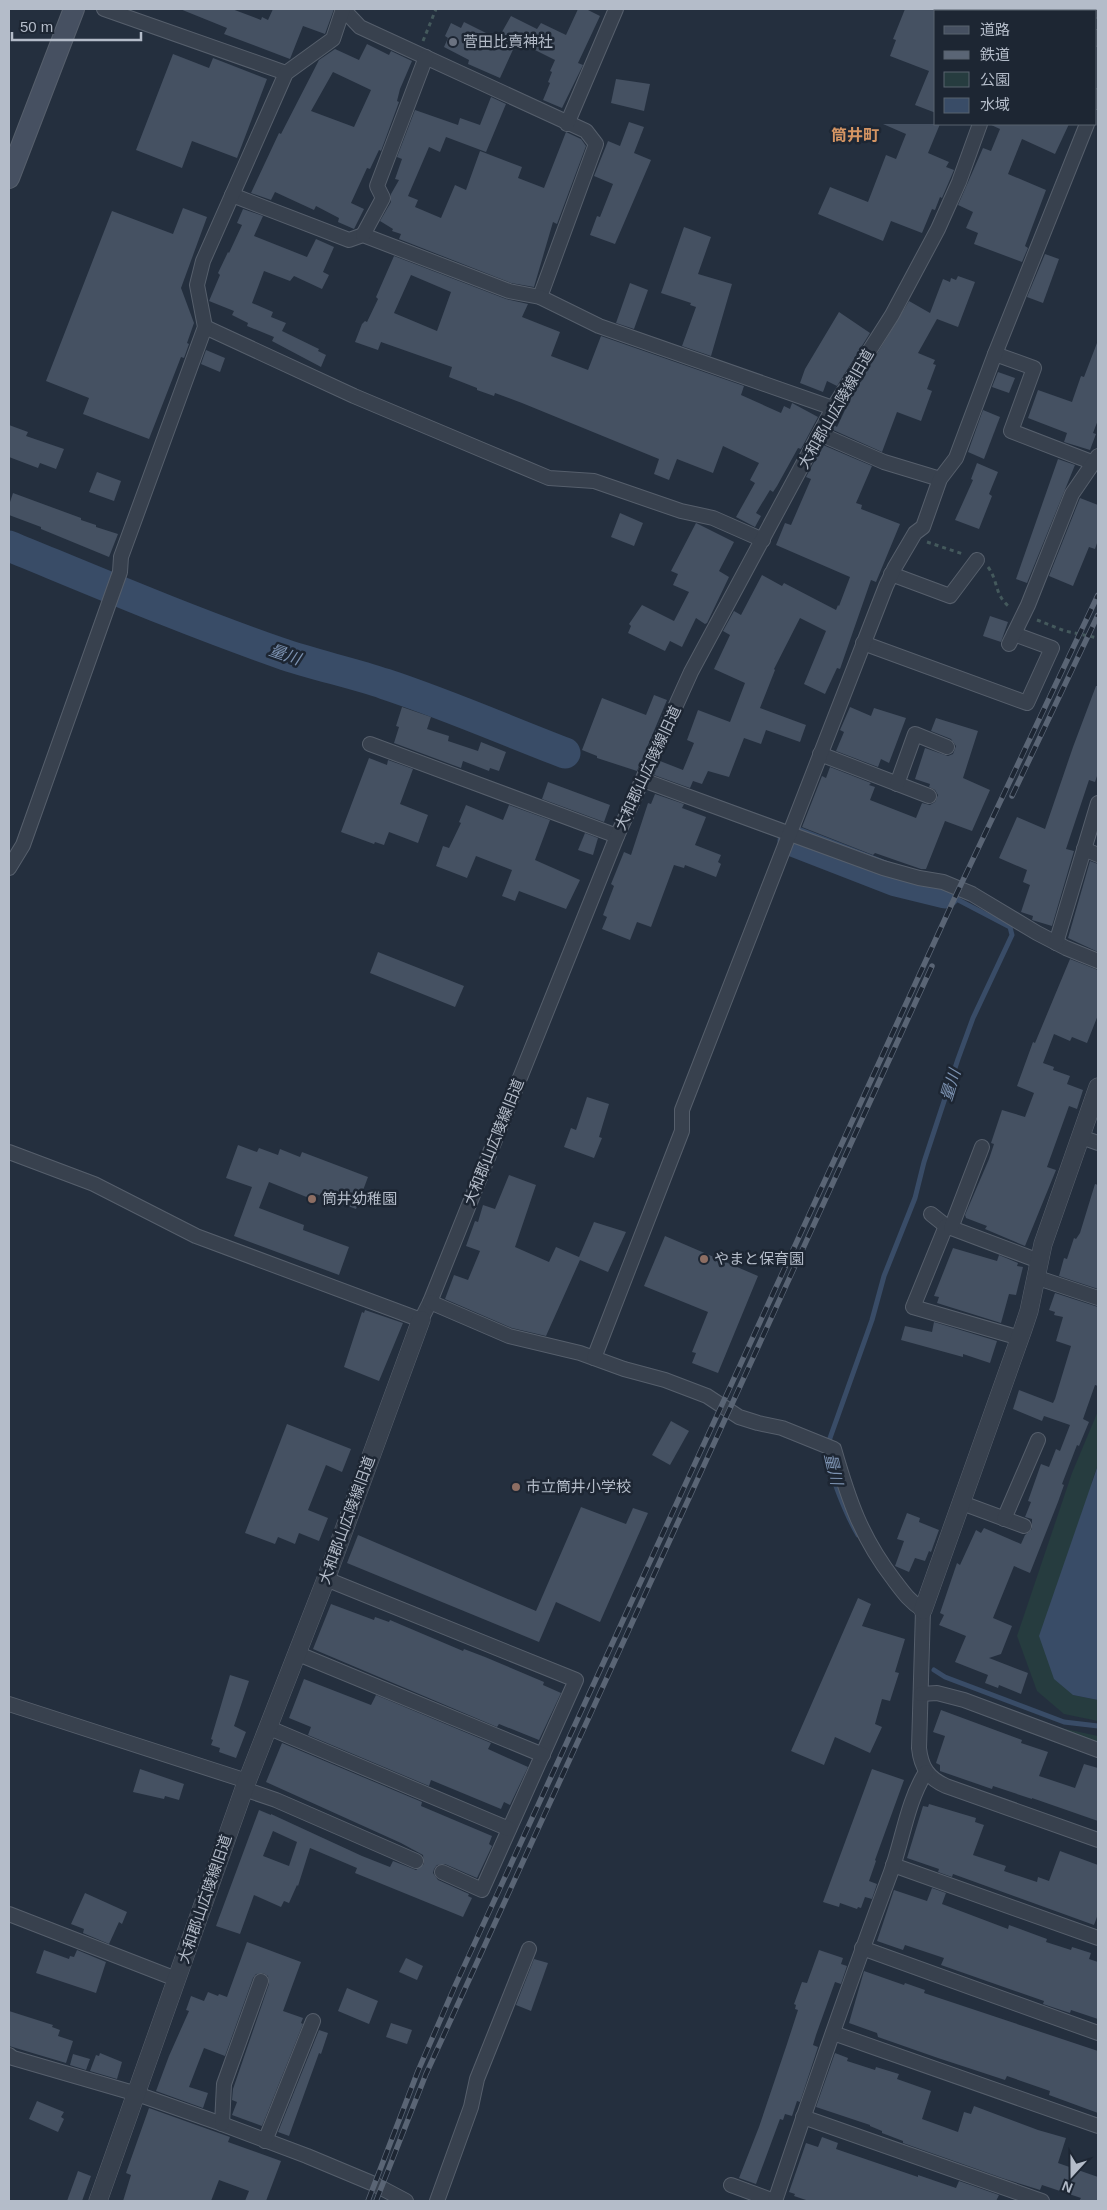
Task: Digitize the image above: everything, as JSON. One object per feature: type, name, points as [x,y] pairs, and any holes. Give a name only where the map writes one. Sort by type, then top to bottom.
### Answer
[{"type":"main road","points":[[9,178],[74,9]]},
{"type":"street","points":[[104,9],[286,73]]},
{"type":"street","points":[[333,39],[343,9],[360,27],[567,124],[586,131],[596,144],[540,297]]},
{"type":"street","points":[[567,124],[616,9]]},
{"type":"street","points":[[9,868],[23,845],[120,572],[121,557],[206,327],[197,285],[203,261],[286,73],[333,39],[360,27]]},
{"type":"street","points":[[363,235],[383,198],[377,186],[422,55]]},
{"type":"street","name":"大和郡山広陵線旧道","points":[[98,2201],[245,1785],[326,1579],[421,1320],[430,1302],[617,836],[691,672],[833,408],[892,315],[938,229],[959,182],[980,125]]},
{"type":"street","points":[[594,1358],[682,1131],[682,1110],[863,643],[892,574],[915,533],[923,527],[940,478],[956,458],[995,354],[1087,125]]},
{"type":"street","points":[[232,195],[349,240],[363,235],[509,291],[540,297],[599,326],[833,408]]},
{"type":"street","points":[[206,327],[354,396],[549,478],[594,481],[681,511],[713,518],[763,540]]},
{"type":"street","points":[[863,643],[1027,703],[1052,648],[1011,639],[1024,614],[1072,494],[1096,459],[1011,431],[1034,368],[995,354]]},
{"type":"street","points":[[820,434],[884,462],[940,478]]},
{"type":"street","points":[[892,574],[950,596],[977,560]]},
{"type":"street","points":[[897,784],[915,734],[947,747]]},
{"type":"street","points":[[370,744],[617,836]]},
{"type":"street","points":[[820,754],[929,796]]},
{"type":"street","points":[[643,780],[789,838],[892,871],[943,882],[959,888],[1056,943],[1098,961]]},
{"type":"street","points":[[1056,943],[1098,803]]},
{"type":"street","points":[[1084,849],[1098,855]]},
{"type":"street","points":[[1098,1087],[1043,1244],[1029,1311],[1020,1338],[923,1610],[919,1748],[920,1763],[934,1781],[1098,1840]]},
{"type":"street","points":[[1081,1137],[1098,1143]]},
{"type":"street","points":[[982,1147],[913,1307],[1020,1338]]},
{"type":"street","points":[[9,1152],[94,1184],[196,1236],[421,1320]]},
{"type":"street","points":[[931,1214],[949,1227],[1098,1298]]},
{"type":"street","points":[[430,1302],[509,1336],[594,1358],[665,1380],[707,1396],[739,1416],[758,1423],[782,1428],[834,1449],[857,1520],[884,1567],[911,1602],[923,1610]]},
{"type":"street","points":[[1004,1519],[1038,1440]]},
{"type":"street","points":[[962,1503],[1024,1526]]},
{"type":"street","points":[[326,1579],[576,1680],[482,1890],[442,1872]]},
{"type":"street","points":[[296,1653],[543,1755]]},
{"type":"street","points":[[921,1694],[937,1693],[964,1700],[1098,1750]]},
{"type":"street","points":[[9,1704],[245,1785],[416,1861]]},
{"type":"street","points":[[267,1727],[509,1829]]},
{"type":"street","points":[[731,2185],[775,2201],[862,1948],[893,1865],[916,1788],[926,1772]]},
{"type":"street","points":[[893,1865],[1098,1938]]},
{"type":"street","points":[[9,1914],[176,1979]]},
{"type":"street","points":[[862,1948],[1098,2033]]},
{"type":"street","points":[[437,2201],[471,2107],[478,2079],[529,1949]]},
{"type":"street","points":[[222,2124],[224,2084],[261,1981]]},
{"type":"street","points":[[265,2141],[313,2021]]},
{"type":"street","points":[[833,2033],[1098,2126]]},
{"type":"street","points":[[9,2055],[13,2058],[136,2094],[222,2124],[366,2181],[406,2201]]},
{"type":"street","points":[[803,2117],[1042,2201]]},
{"type":"path","points":[[422,55],[436,9]]},
{"type":"path","points":[[923,527],[923,537],[928,544],[987,564],[995,577],[1000,598],[1007,605],[1065,631],[1098,638]]},
{"type":"green space","points":[[1098,1411],[1098,1465],[1092,1481],[1073,1695],[1098,1700],[1098,1721],[1064,1714],[1037,1691],[1017,1636],[1072,1473]]},
{"type":"green space","points":[[1047,1725],[1098,1736],[1098,1743]]},
{"type":"water","points":[[1098,1465],[1098,1700],[1073,1695],[1054,1679],[1039,1636]]},
{"type":"building","points":[[180,9],[232,9],[261,20],[262,17],[268,20],[273,9],[334,9],[325,34],[303,26],[290,59],[224,34],[227,28]]},
{"type":"building","points":[[578,9],[586,9],[600,16],[578,63],[583,65],[562,108],[543,100],[550,83],[548,82],[552,72],[550,71],[555,60],[517,41],[500,78],[468,64],[469,60],[444,47],[448,38],[445,36],[451,23],[461,28],[464,22],[498,39],[511,16],[537,29],[541,23],[566,35]]},
{"type":"building","points":[[905,9],[936,9],[934,10],[934,112],[915,105],[929,71],[890,56],[896,40],[893,39]]},
{"type":"building","points":[[367,44],[389,55],[391,51],[412,61],[400,89],[397,101],[399,102],[381,151],[379,150],[370,169],[367,168],[351,203],[364,209],[354,229],[338,222],[339,218],[316,206],[314,210],[275,192],[271,200],[251,193],[279,133],[281,134],[319,60],[335,49],[359,60]],"holes":[[[333,72],[371,90],[354,127],[311,111]]]},
{"type":"building","points":[[173,54],[209,68],[213,58],[267,79],[237,158],[192,141],[182,168],[136,150]]},
{"type":"building","points":[[616,79],[650,84],[644,111],[611,103]]},
{"type":"building","points":[[491,97],[506,104],[486,152],[446,137],[440,152],[429,147],[408,196],[418,200],[415,207],[441,218],[455,185],[466,190],[480,151],[522,167],[518,178],[544,188],[566,132],[581,139],[586,146],[557,224],[553,222],[534,287],[511,283],[399,239],[401,234],[392,231],[393,229],[380,221],[391,202],[391,194],[399,180],[395,179],[402,159],[397,157],[415,110],[458,125],[460,118],[480,125]]},
{"type":"building","points":[[629,122],[644,127],[634,153],[651,160],[615,244],[590,235],[597,216],[600,217],[613,184],[594,176],[608,141],[620,146]]},
{"type":"building","points":[[883,124],[940,125],[928,153],[949,162],[946,167],[954,170],[942,198],[940,197],[935,210],[932,209],[922,233],[891,221],[883,241],[818,214],[830,187],[868,202],[886,155],[896,159],[906,134]]},
{"type":"building","points":[[991,125],[1069,125],[1055,154],[1022,139],[1008,174],[1046,190],[1025,246],[1028,248],[1022,262],[974,244],[978,233],[966,228],[973,212],[958,205],[983,148],[991,151],[1000,129]]},
{"type":"building","points":[[183,208],[207,217],[181,288],[194,323],[184,358],[181,357],[149,439],[83,414],[89,398],[46,381],[112,211],[173,234]]},
{"type":"building","points":[[243,209],[263,216],[254,236],[307,257],[316,239],[334,247],[323,272],[329,275],[322,289],[294,276],[290,281],[264,271],[252,303],[273,312],[271,317],[286,323],[282,331],[319,349],[318,351],[326,355],[321,367],[272,341],[274,337],[247,326],[248,323],[232,315],[234,311],[209,301],[220,275],[218,273],[242,225],[237,223]]},
{"type":"building","points":[[684,227],[711,237],[698,274],[732,284],[711,356],[682,346],[696,307],[690,305],[691,303],[661,293]]},
{"type":"building","points":[[1045,254],[1059,259],[1043,303],[1027,297]]},
{"type":"building","points":[[394,256],[506,299],[528,304],[522,317],[560,332],[551,356],[588,370],[601,336],[744,386],[741,395],[781,413],[784,406],[790,409],[792,403],[818,417],[801,449],[798,448],[777,486],[773,492],[770,490],[756,513],[761,516],[755,527],[736,517],[755,483],[750,480],[759,463],[723,446],[713,473],[677,459],[669,480],[654,474],[659,459],[522,403],[495,393],[494,396],[477,390],[477,388],[449,377],[452,367],[381,342],[378,350],[355,342],[362,324],[365,321],[367,322],[378,299],[376,297]],"holes":[[[411,275],[451,292],[437,331],[394,313]]]},
{"type":"building","points":[[958,276],[975,282],[958,327],[937,319],[918,353],[935,360],[933,364],[936,365],[927,389],[932,391],[921,421],[897,412],[882,452],[831,429],[834,425],[837,427],[852,395],[909,301],[930,313],[943,279],[950,282],[951,278],[956,280]]},
{"type":"building","points":[[630,283],[648,290],[634,329],[616,323]]},
{"type":"building","points":[[839,312],[870,333],[837,386],[827,381],[823,392],[800,383],[805,369]]},
{"type":"building","points":[[1097,343],[1098,420],[1093,433],[1096,434],[1090,450],[1064,442],[1067,433],[1028,418],[1038,390],[1072,402],[1081,376],[1084,377]]},
{"type":"building","points":[[206,350],[225,358],[220,372],[201,364]]},
{"type":"building","points":[[998,372],[1015,378],[1009,393],[992,387]]},
{"type":"building","points":[[983,410],[1000,417],[984,459],[968,452]]},
{"type":"building","points":[[9,425],[28,432],[26,436],[64,449],[56,469],[40,463],[38,468],[9,457]]},
{"type":"building","points":[[823,445],[872,466],[856,503],[862,505],[861,509],[900,524],[876,582],[871,580],[840,669],[837,668],[825,694],[804,684],[826,631],[800,618],[774,669],[760,708],[806,725],[800,742],[766,730],[761,744],[744,738],[729,777],[708,771],[702,784],[693,781],[690,788],[654,775],[660,761],[683,770],[694,743],[687,740],[698,710],[730,722],[745,683],[714,669],[730,635],[723,631],[734,611],[741,615],[762,575],[782,586],[784,583],[836,610],[839,606],[850,577],[776,545],[785,523],[791,525],[811,479],[806,477]]},
{"type":"building","points":[[1058,459],[1075,465],[1027,583],[1016,579]]},
{"type":"building","points":[[977,463],[998,472],[989,494],[992,496],[979,529],[955,520],[973,480],[971,479]]},
{"type":"building","points":[[97,472],[121,481],[114,501],[89,492]]},
{"type":"building","points":[[13,493],[118,534],[109,557],[9,515],[9,505]]},
{"type":"building","points":[[1080,498],[1098,505],[1098,540],[1095,549],[1089,547],[1073,586],[1049,576]]},
{"type":"building","points":[[620,513],[643,523],[634,546],[611,537]]},
{"type":"building","points":[[696,523],[734,542],[719,571],[729,577],[707,623],[705,624],[696,618],[682,647],[670,641],[665,651],[628,633],[631,626],[629,624],[642,605],[674,621],[689,592],[673,585],[678,574],[671,571]]},
{"type":"building","points":[[990,616],[1008,622],[1001,642],[983,636]]},
{"type":"building","points":[[1096,686],[1098,686],[1098,773],[1095,782],[1089,780],[1066,849],[1074,851],[1052,926],[1032,920],[1033,916],[1021,912],[1030,885],[1023,882],[1027,870],[999,858],[1017,817],[1045,829]]},
{"type":"building","points":[[654,695],[667,700],[637,771],[597,758],[597,756],[582,750],[602,698],[646,715]]},
{"type":"building","points":[[402,707],[431,717],[427,729],[449,736],[448,741],[478,751],[481,742],[506,752],[499,771],[490,768],[489,771],[463,761],[461,768],[394,743],[399,727],[396,726]]},
{"type":"building","points":[[850,707],[871,716],[874,708],[906,718],[889,763],[881,759],[878,767],[836,751],[844,732],[840,730]]},
{"type":"building","points":[[936,718],[978,731],[963,778],[990,790],[972,831],[945,821],[926,869],[875,853],[873,855],[802,827],[822,776],[826,778],[830,767],[871,783],[869,785],[875,787],[870,800],[916,818],[922,803],[930,805],[935,802],[938,795],[935,790],[929,787],[930,784],[915,779],[925,748],[948,756],[953,754],[956,746],[951,739],[931,731]]},
{"type":"building","points":[[369,758],[387,765],[388,760],[413,769],[400,804],[428,815],[418,843],[389,832],[384,845],[375,842],[374,844],[341,832]]},
{"type":"building","points":[[548,782],[610,805],[604,822],[542,799]]},
{"type":"building","points":[[655,794],[684,804],[682,808],[706,817],[695,845],[721,855],[718,862],[721,864],[716,877],[685,865],[684,868],[674,865],[651,927],[637,922],[630,940],[602,929],[607,917],[603,915],[614,886],[611,884],[624,852],[631,855],[648,803],[651,804]]},
{"type":"building","points":[[466,805],[503,820],[509,805],[550,820],[535,860],[580,880],[566,909],[519,891],[515,901],[502,896],[512,870],[476,856],[467,878],[436,866],[443,846],[449,848],[461,823],[459,822]]},
{"type":"building","points":[[585,833],[598,838],[593,855],[578,850]]},
{"type":"building","points":[[1090,861],[1098,864],[1098,952],[1068,938]]},
{"type":"building","points":[[378,952],[464,986],[455,1007],[370,973]]},
{"type":"building","points":[[1070,959],[1098,970],[1098,1015],[1087,1043],[1072,1037],[1070,1041],[1054,1034],[1043,1063],[1054,1067],[1053,1070],[1070,1076],[1067,1084],[1083,1090],[1077,1109],[1069,1106],[1047,1167],[1056,1170],[1025,1246],[985,1229],[987,1226],[966,1218],[965,1215],[989,1159],[994,1144],[991,1143],[1002,1110],[1025,1117],[1034,1093],[1017,1086],[1033,1042],[1035,1043]]},
{"type":"building","points":[[587,1097],[609,1104],[599,1137],[602,1138],[594,1158],[564,1147],[571,1128],[576,1130]]},
{"type":"building","points":[[238,1145],[257,1152],[259,1148],[278,1155],[280,1149],[300,1157],[302,1152],[368,1177],[356,1209],[316,1194],[314,1200],[269,1182],[259,1208],[304,1225],[303,1230],[349,1247],[339,1275],[234,1236],[252,1187],[226,1178]]},
{"type":"building","points":[[509,1175],[536,1185],[515,1247],[549,1262],[556,1247],[579,1257],[594,1222],[626,1232],[608,1272],[580,1260],[546,1336],[512,1328],[445,1299],[454,1275],[468,1280],[480,1251],[466,1246],[475,1221],[478,1222],[483,1205],[495,1209]]},
{"type":"building","points":[[1095,1184],[1098,1185],[1098,1289],[1059,1276],[1064,1258],[1067,1259],[1074,1238],[1076,1239],[1080,1233]]},
{"type":"building","points":[[665,1236],[758,1276],[718,1373],[692,1363],[696,1353],[692,1352],[708,1312],[644,1286]]},
{"type":"building","points":[[953,1248],[997,1261],[999,1255],[1018,1263],[1017,1266],[1023,1267],[1016,1295],[1009,1294],[1001,1323],[937,1303],[939,1297],[934,1296]]},
{"type":"building","points":[[1055,1293],[1098,1307],[1098,1386],[1095,1385],[1083,1419],[1089,1422],[1079,1446],[1077,1445],[1062,1484],[1064,1485],[1058,1502],[1030,1573],[1014,1566],[993,1618],[1012,1626],[1001,1654],[989,1658],[1028,1673],[1021,1694],[999,1685],[998,1688],[985,1683],[988,1675],[955,1662],[966,1636],[939,1625],[944,1615],[940,1613],[957,1563],[960,1565],[976,1530],[981,1533],[984,1528],[1021,1544],[1025,1535],[1032,1529],[1032,1519],[1025,1517],[1031,1502],[1028,1501],[1041,1464],[1049,1467],[1056,1449],[1060,1451],[1070,1425],[1044,1416],[1042,1421],[1013,1409],[1019,1390],[1053,1403],[1055,1399],[1071,1346],[1056,1341],[1063,1317],[1054,1315],[1055,1312],[1049,1310]]},
{"type":"building","points":[[365,1310],[403,1323],[379,1381],[344,1367],[362,1312],[364,1313]]},
{"type":"building","points":[[934,1322],[997,1341],[990,1363],[963,1354],[963,1357],[901,1340],[905,1326],[932,1332]]},
{"type":"building","points":[[671,1421],[689,1431],[670,1465],[652,1455]]},
{"type":"building","points":[[287,1424],[351,1449],[342,1472],[326,1465],[308,1510],[328,1518],[319,1541],[299,1533],[295,1544],[278,1537],[275,1544],[245,1533]]},
{"type":"building","points":[[581,1507],[626,1524],[633,1508],[648,1513],[600,1622],[556,1602],[539,1642],[347,1563],[358,1535],[536,1611]]},
{"type":"building","points":[[907,1513],[920,1518],[919,1522],[939,1530],[931,1552],[929,1551],[925,1561],[915,1558],[909,1572],[895,1566],[904,1541],[897,1539]]},
{"type":"building","points":[[858,1598],[871,1604],[862,1626],[905,1639],[895,1672],[899,1673],[890,1701],[882,1699],[875,1724],[882,1727],[870,1753],[835,1737],[824,1765],[791,1751]]},
{"type":"building","points":[[331,1604],[374,1620],[375,1617],[389,1622],[390,1620],[544,1682],[543,1685],[561,1693],[539,1740],[499,1724],[497,1727],[313,1649]]},
{"type":"building","points":[[230,1675],[249,1681],[234,1726],[246,1732],[236,1758],[219,1752],[220,1748],[211,1745],[213,1740],[211,1739]]},
{"type":"building","points":[[304,1679],[371,1705],[376,1695],[491,1743],[488,1749],[528,1767],[510,1805],[504,1802],[501,1809],[431,1780],[429,1786],[308,1735],[311,1727],[289,1718]]},
{"type":"building","points":[[941,1710],[1022,1740],[1021,1743],[1048,1752],[1039,1776],[1075,1788],[1084,1764],[1098,1768],[1098,1821],[1032,1798],[993,1786],[992,1789],[940,1771],[940,1765],[936,1763],[945,1736],[933,1732]]},
{"type":"building","points":[[282,1743],[422,1802],[421,1806],[492,1836],[489,1844],[492,1846],[477,1878],[445,1864],[437,1865],[434,1869],[433,1873],[438,1880],[469,1894],[468,1896],[472,1898],[463,1917],[355,1873],[357,1868],[310,1848],[298,1886],[289,1903],[284,1901],[281,1907],[254,1895],[240,1934],[216,1926],[259,1810],[390,1867],[393,1861],[416,1870],[424,1864],[423,1855],[401,1843],[266,1782]],"holes":[[[273,1831],[297,1842],[289,1866],[263,1856]]]},
{"type":"building","points":[[140,1769],[184,1784],[179,1800],[165,1796],[164,1799],[133,1792]]},
{"type":"building","points":[[872,1769],[904,1780],[869,1881],[877,1884],[872,1899],[865,1897],[861,1908],[858,1907],[857,1909],[840,1903],[839,1907],[823,1902]]},
{"type":"building","points":[[929,1804],[976,1818],[975,1822],[984,1825],[973,1855],[1006,1866],[1004,1871],[1037,1882],[1038,1877],[1049,1881],[1060,1851],[1098,1865],[1098,1914],[1094,1925],[953,1874],[952,1877],[938,1872],[939,1869],[907,1858],[923,1806],[928,1807]]},
{"type":"building","points":[[932,1888],[946,1893],[942,1904],[1008,1929],[1009,1925],[1047,1939],[1046,1942],[1071,1950],[1072,1947],[1091,1953],[1089,1959],[1098,1962],[1098,2019],[1071,2010],[1070,2013],[1043,2004],[1044,2001],[941,1965],[944,1958],[905,1945],[903,1950],[877,1941],[894,1890],[927,1901]]},
{"type":"building","points":[[85,1893],[127,1912],[122,1924],[119,1922],[109,1944],[83,1933],[84,1929],[71,1924]]},
{"type":"building","points":[[247,1942],[301,1962],[283,2011],[303,2018],[301,2023],[303,2024],[262,2126],[232,2115],[237,2102],[232,2100],[233,2089],[269,1984],[268,1976],[263,1973],[256,1974],[253,1978],[225,2056],[204,2048],[189,2087],[208,2093],[203,2108],[156,2091],[189,2011],[186,2010],[191,1996],[204,2001],[208,1992],[227,1997]]},
{"type":"building","points":[[44,1950],[69,1959],[70,1956],[74,1957],[77,1950],[106,1962],[96,1993],[36,1973]]},
{"type":"building","points":[[819,1950],[843,1958],[841,1964],[847,1966],[841,1984],[835,1982],[816,2035],[813,2045],[818,2047],[800,2102],[797,2101],[792,2116],[785,2114],[783,2120],[780,2119],[756,2184],[739,2178],[759,2127],[798,2010],[795,2009],[796,2005],[794,2004],[802,1982],[807,1983]]},
{"type":"building","points":[[406,1958],[423,1966],[417,1980],[399,1972]]},
{"type":"building","points":[[534,1959],[548,1963],[531,2011],[516,2005]]},
{"type":"building","points":[[864,1971],[904,1985],[905,1983],[925,1990],[924,1993],[1098,2051],[1098,2113],[1049,2095],[1050,2091],[1007,2076],[1005,2080],[938,2058],[878,2037],[877,2033],[849,2023]]},
{"type":"building","points":[[347,1988],[378,2001],[369,2024],[338,2011]]},
{"type":"building","points":[[9,2011],[53,2025],[52,2027],[60,2030],[58,2036],[73,2041],[66,2063],[9,2046]]},
{"type":"building","points":[[391,2023],[412,2030],[407,2044],[386,2037]]},
{"type":"building","points":[[319,2030],[328,2033],[289,2136],[278,2132]]},
{"type":"building","points":[[100,2053],[122,2062],[117,2079],[90,2071],[96,2055],[99,2056]]},
{"type":"building","points":[[835,2053],[848,2058],[847,2061],[875,2070],[876,2067],[899,2074],[897,2079],[931,2091],[922,2119],[958,2132],[964,2112],[971,2114],[974,2106],[1038,2130],[1066,2138],[1058,2163],[1098,2177],[1098,2201],[1079,2201],[1081,2198],[1042,2185],[1040,2190],[1005,2179],[903,2143],[903,2141],[882,2133],[882,2131],[870,2125],[816,2107]]},
{"type":"building","points":[[73,2054],[90,2059],[86,2070],[70,2065]]},
{"type":"building","points":[[37,2101],[64,2112],[61,2117],[64,2119],[58,2132],[29,2119]]},
{"type":"building","points":[[149,2108],[230,2137],[228,2142],[281,2161],[266,2201],[245,2201],[249,2191],[219,2180],[211,2201],[123,2201],[131,2175],[126,2173]]},
{"type":"building","points":[[822,2137],[838,2143],[836,2149],[918,2177],[918,2175],[956,2188],[959,2181],[999,2195],[996,2201],[809,2201],[794,2196],[795,2194],[789,2192],[806,2143],[818,2147]]},
{"type":"building","points":[[78,2171],[91,2176],[82,2201],[67,2201]]},
{"type":"waterway","name":"量川","points":[[9,546],[246,641],[408,692],[565,753]]},
{"type":"waterway","name":"量川","points":[[793,841],[896,881],[945,893]]},
{"type":"waterway","name":"量川","points":[[858,1535],[844,1507],[831,1471],[828,1453],[830,1438],[872,1320],[884,1276],[915,1198],[924,1162],[958,1059],[973,1018],[1012,935],[1010,927],[945,893]]},
{"type":"waterway","name":"量川","points":[[934,1670],[945,1677],[1064,1722],[1098,1726]]},
{"type":"railway","points":[[368,2201],[418,2071],[455,1986],[956,895],[1098,595]]},
{"type":"railway","points":[[1012,796],[1098,615]]},
{"type":"railway","points":[[376,2201],[426,2074],[932,966]]},
{"type":"place","name":"菅田比賣神社","points":[[453,42]]},
{"type":"place","name":"筒井幼稚園","points":[[312,1199]]},
{"type":"place","name":"やまと保育園","points":[[704,1259]]},
{"type":"place","name":"市立筒井小学校","points":[[516,1487]]},
{"type":"district","name":"筒井町","points":[[855,135]]}]
